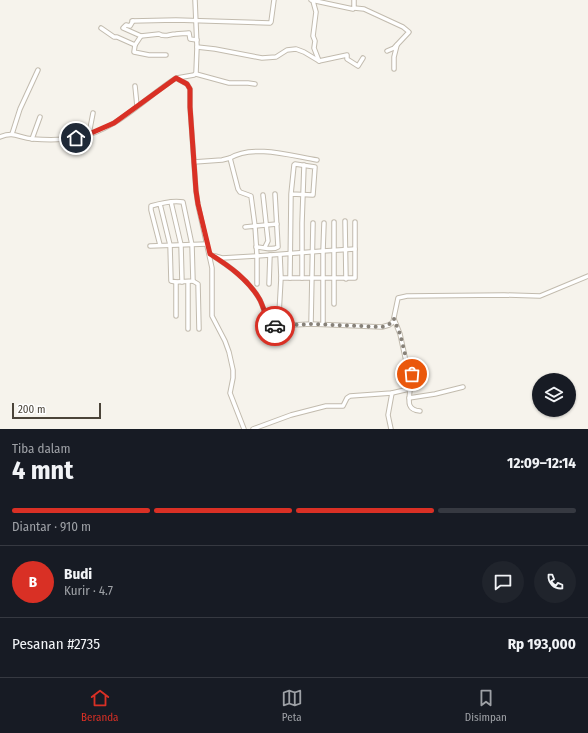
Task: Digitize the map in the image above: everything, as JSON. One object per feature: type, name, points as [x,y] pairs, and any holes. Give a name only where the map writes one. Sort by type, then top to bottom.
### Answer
[{"type":"street","points":[[195,0],[197,46],[196,74]]},
{"type":"street","points":[[196,40],[190,39],[189,33],[165,36],[161,36],[159,34],[141,36],[123,28],[126,25],[130,26],[133,21],[196,20],[270,24],[274,0]]},
{"type":"street","points":[[312,0],[351,9],[364,9],[405,28],[409,32],[408,34],[393,49],[387,51]]},
{"type":"street","points":[[312,0],[316,12],[313,36],[315,41],[314,48],[319,61]]},
{"type":"street","points":[[354,0],[354,8]]},
{"type":"street","points":[[101,28],[114,38],[117,37],[135,45]]},
{"type":"street","points":[[141,36],[135,45],[134,52],[149,55],[166,55]]},
{"type":"street","points":[[394,69],[394,57],[398,44]]},
{"type":"street","points":[[197,46],[262,58],[276,57],[287,50],[296,49],[319,61],[347,55],[347,60],[358,66],[363,58]]},
{"type":"street","points":[[12,134],[20,109],[38,70]]},
{"type":"street","points":[[0,136],[12,134],[32,139],[61,139],[76,138],[89,134],[114,123],[176,78],[196,74],[229,83],[255,84]]},
{"type":"street","points":[[176,78],[187,84],[190,89],[190,114],[198,204],[212,268],[212,316],[229,352],[233,370],[230,393],[244,429]]},
{"type":"street","points":[[135,86],[138,106]]},
{"type":"street","points":[[89,134],[93,113]]},
{"type":"street","points":[[32,139],[40,117]]},
{"type":"street","points":[[194,162],[222,160],[246,152],[258,151],[317,160]]},
{"type":"street","points":[[230,158],[238,189],[240,192],[251,196],[255,226],[257,284]]},
{"type":"street","points":[[290,278],[291,194],[294,164],[314,166],[316,168],[313,195],[291,194]]},
{"type":"street","points":[[302,278],[302,194],[304,165]]},
{"type":"street","points":[[256,247],[271,249],[278,247],[278,224],[274,194]]},
{"type":"street","points":[[263,195],[268,241],[265,247]]},
{"type":"street","points":[[160,245],[151,207],[160,204],[182,201],[184,203],[192,245],[193,282]]},
{"type":"street","points":[[171,202],[181,245],[182,282]]},
{"type":"street","points":[[160,204],[170,245],[171,281],[193,282],[198,284],[199,329]]},
{"type":"street","points":[[345,221],[346,279]]},
{"type":"street","points":[[334,222],[334,304]]},
{"type":"street","points":[[282,278],[355,278],[355,222]]},
{"type":"street","points":[[312,324],[313,223]]},
{"type":"street","points":[[323,324],[324,223]]},
{"type":"street","points":[[245,227],[278,224]]},
{"type":"street","points":[[150,246],[207,244]]},
{"type":"street","points":[[210,254],[222,258],[355,249]]},
{"type":"street","points":[[210,254],[226,264],[246,282],[260,300],[273,326],[323,324],[382,327],[392,323],[398,298],[403,296],[540,296],[588,276]]},
{"type":"street","points":[[269,284],[270,255]]},
{"type":"street","points":[[279,314],[282,278],[280,255]]},
{"type":"street","points":[[176,282],[176,316]]},
{"type":"street","points":[[188,282],[188,329]]},
{"type":"street","points":[[394,319],[400,334],[408,366],[414,376],[414,381],[409,389],[409,398],[412,409],[420,411]]},
{"type":"street","points":[[409,398],[435,394],[463,387]]},
{"type":"street","points":[[253,429],[299,413],[326,406],[343,406],[347,398],[350,396],[392,394],[409,389]]},
{"type":"street","points":[[391,429],[388,415],[392,394]]},
{"type":"way so far","points":[[275,326],[323,324],[382,327],[392,323],[394,319],[400,334],[408,366],[412,374]]},
{"type":"route","points":[[76,138],[98,131],[114,123],[176,78],[187,84],[190,89],[191,129],[196,191],[210,254],[240,275],[260,300],[271,324],[275,326]]}]
